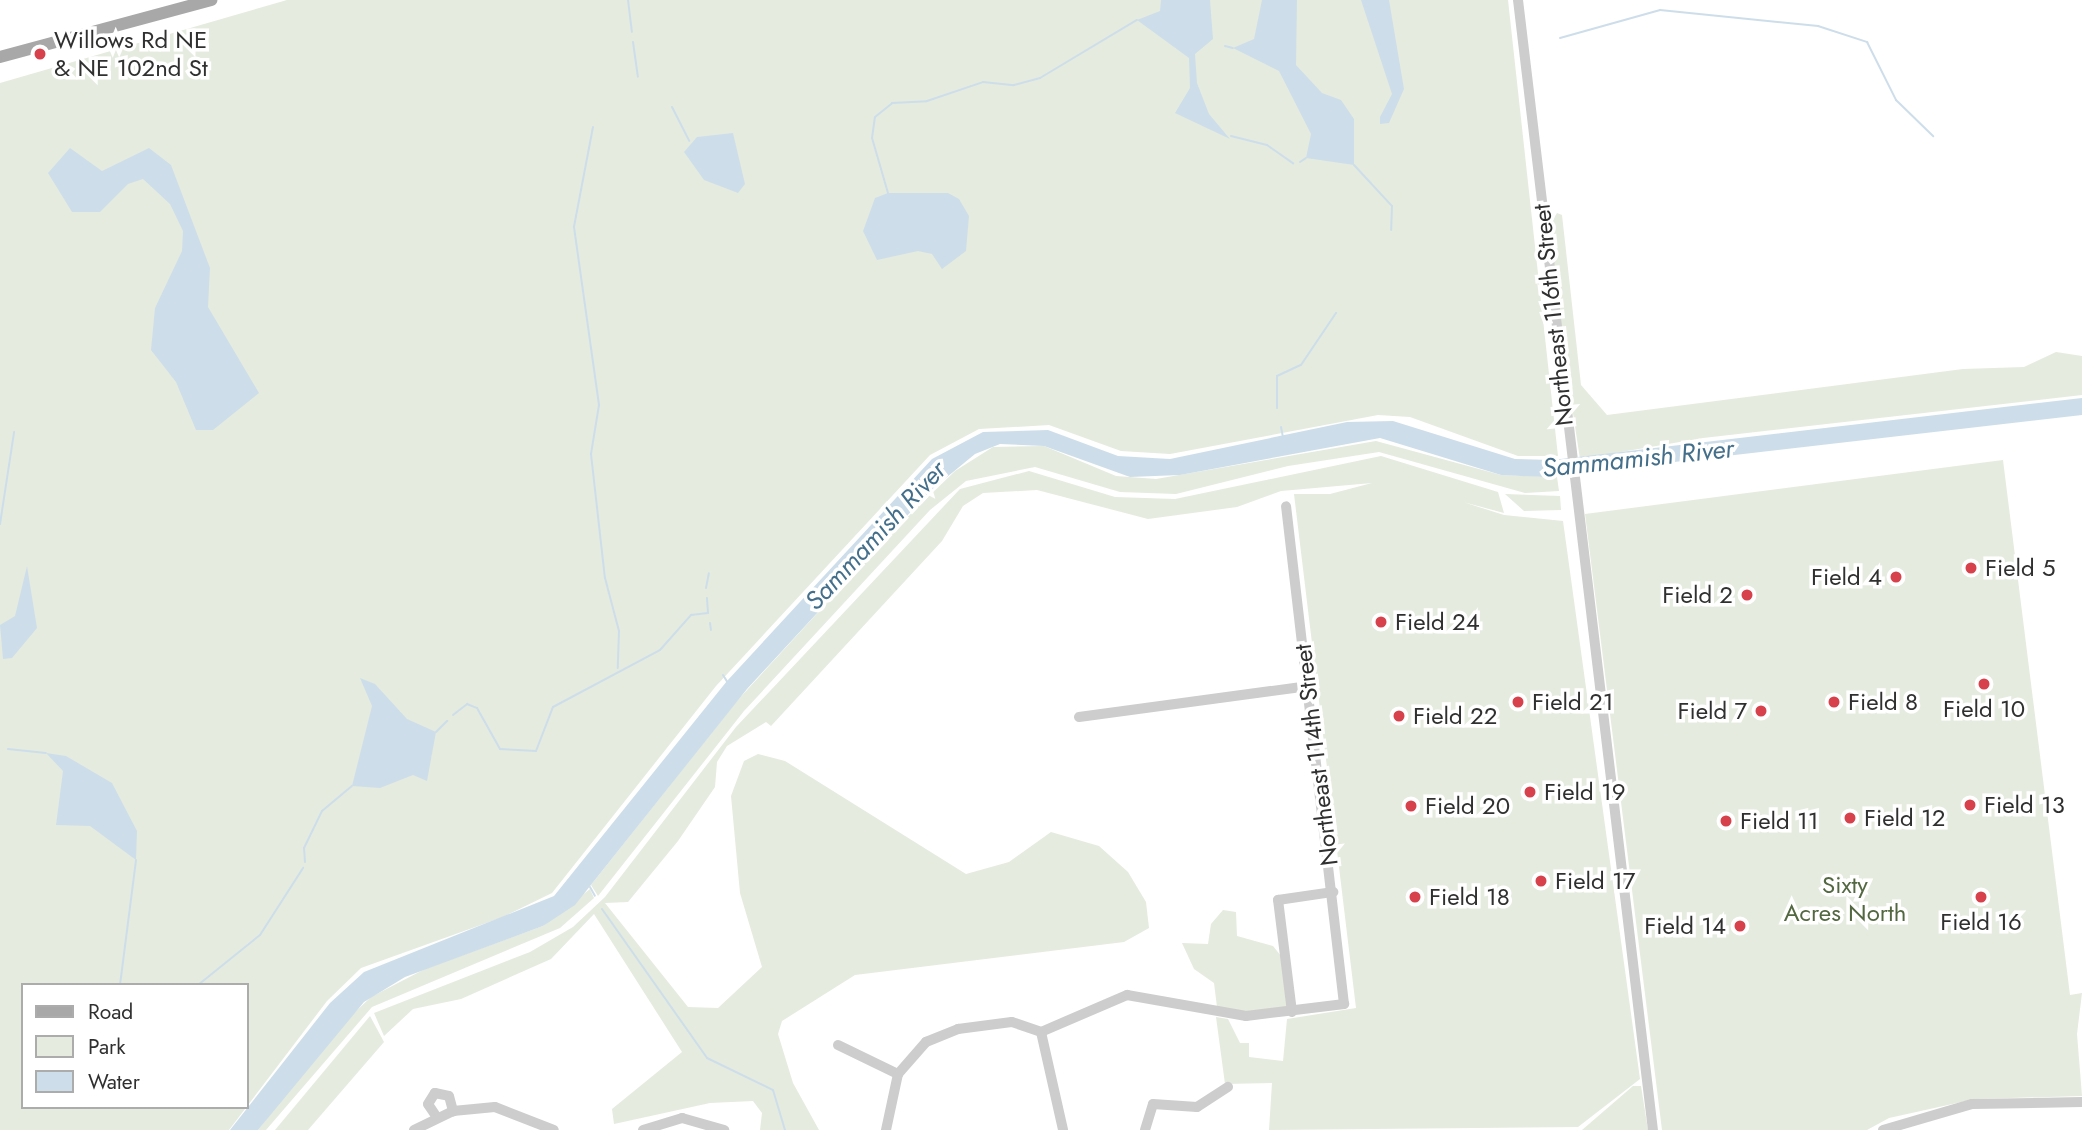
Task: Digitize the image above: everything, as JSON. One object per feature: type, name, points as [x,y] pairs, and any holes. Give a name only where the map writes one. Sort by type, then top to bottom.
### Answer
[{"type":"main road","points":[[0,57],[211,0]]},
{"type":"street","name":"Northeast 116th Street","points":[[1518,0],[1566,428],[1653,1130]]},
{"type":"street","name":"Northeast 114th Street","points":[[1286,506],[1344,1004],[1293,1012]]},
{"type":"street","points":[[1079,717],[1307,686]]},
{"type":"street","points":[[886,1130],[898,1074],[926,1042],[958,1029],[1012,1022],[1041,1032],[1120,995],[1245,1016],[1293,1012],[1278,900],[1333,892]]},
{"type":"street","points":[[1041,1032],[1063,1130]]},
{"type":"street","points":[[838,1045],[898,1074]]},
{"type":"street","points":[[1145,1130],[1153,1104],[1197,1107],[1228,1087]]},
{"type":"street","points":[[436,1116],[428,1104],[435,1093],[449,1096],[453,1111]]},
{"type":"street","points":[[1883,1130],[1972,1104],[2082,1102]]},
{"type":"street","points":[[414,1130],[436,1116],[453,1111],[495,1107],[554,1130]]},
{"type":"street","points":[[643,1130],[682,1118],[724,1130]]},
{"type":"green space","points":[[287,0],[1508,0],[1558,456],[1518,456],[1410,417],[1378,415],[1170,454],[1121,451],[1049,425],[979,429],[930,455],[716,686],[552,893],[503,917],[361,968],[327,1001],[248,1105],[248,983],[21,983],[21,1109],[245,1109],[229,1130],[0,1130],[0,83]]},
{"type":"green space","points":[[1557,213],[1562,215],[1581,385],[1607,415],[1963,369],[2024,367],[2056,352],[2082,356],[2082,395],[1703,438],[1580,459],[1558,315],[1551,223]]},
{"type":"green space","points":[[1376,441],[1501,475],[1557,477],[1559,491],[1525,493],[1379,452],[1288,466],[1176,494],[1120,492],[1035,467],[966,481],[930,510],[744,711],[598,896],[591,885],[736,702],[889,535],[955,471],[993,447],[1044,446],[1116,476],[1156,479]]},
{"type":"green space","points":[[1381,456],[1498,492],[1504,513],[1463,502],[1504,515],[1563,521],[1640,1079],[1578,1127],[1269,1130],[1272,1083],[1225,1084],[1216,1017],[1228,1019],[1240,1043],[1249,1043],[1249,1057],[1283,1061],[1287,1019],[1356,1008],[1294,494],[1330,494],[1372,483],[1281,491],[1237,507],[1148,519],[1037,490],[983,493],[963,506],[942,541],[771,726],[766,722],[727,746],[717,762],[715,787],[678,841],[628,902],[605,903],[688,1007],[718,1008],[762,967],[740,893],[731,796],[744,761],[758,754],[785,761],[966,874],[1009,862],[1051,832],[1099,846],[1128,872],[1146,902],[1149,928],[1124,942],[855,975],[782,1021],[778,1034],[793,1083],[819,1130],[760,1130],[762,1113],[753,1101],[710,1103],[614,1124],[612,1109],[682,1052],[594,914],[551,959],[461,999],[413,1009],[384,1036],[374,1013],[530,952],[573,927],[605,897],[736,727],[960,489],[1029,471],[1115,497],[1175,499]]},
{"type":"green space","name":"Sixty Acres North","points":[[2003,460],[2070,995],[2082,993],[2077,1034],[2082,1096],[1975,1099],[1889,1118],[1867,1130],[1662,1130],[1585,514]]},
{"type":"green space","points":[[1505,494],[1560,496],[1561,510],[1524,511]]},
{"type":"green space","points":[[590,889],[594,898],[560,928],[372,1007],[266,1130],[258,1130],[331,1035],[371,997],[425,969],[543,926]]},
{"type":"green space","points":[[1223,910],[1236,912],[1237,936],[1273,946],[1281,956],[1289,1009],[1243,1013],[1217,1007],[1214,983],[1194,969],[1182,943],[1208,944],[1211,924]]},
{"type":"green space","points":[[370,1016],[384,1042],[308,1130],[275,1130]]},
{"type":"green space","points":[[1633,1086],[1641,1086],[1648,1130],[1582,1130]]},
{"type":"water","points":[[1161,0],[1210,0],[1213,39],[1195,54],[1197,83],[1209,114],[1230,139],[1175,113],[1190,88],[1189,58],[1137,20],[1160,11]]},
{"type":"water","points":[[1262,0],[1297,0],[1296,65],[1322,93],[1341,100],[1354,119],[1354,165],[1306,158],[1311,134],[1279,71],[1233,48],[1254,39]]},
{"type":"water","points":[[1361,0],[1389,0],[1404,89],[1389,123],[1380,124],[1380,117],[1392,94]]},
{"type":"water","points":[[733,133],[745,184],[738,193],[704,180],[684,152],[697,137]]},
{"type":"water","points":[[70,148],[102,171],[149,148],[171,165],[210,268],[208,307],[259,393],[213,430],[196,430],[176,382],[151,350],[155,308],[182,251],[183,231],[170,204],[143,179],[128,184],[100,212],[72,212],[48,173]]},
{"type":"water","points":[[888,193],[948,193],[959,199],[969,216],[966,251],[942,269],[932,254],[918,251],[877,260],[863,231],[875,198]]},
{"type":"water","name":"Sammamish River","points":[[2082,398],[2082,415],[1545,477],[1501,475],[1380,438],[1180,475],[1130,477],[1044,446],[1000,444],[975,454],[930,491],[747,689],[575,905],[543,926],[405,977],[364,1002],[258,1130],[230,1130],[330,1003],[364,972],[554,896],[727,681],[932,459],[983,432],[1048,430],[1118,456],[1170,459],[1347,422],[1393,421],[1515,459],[1552,460]]},
{"type":"water","points":[[27,566],[37,628],[12,658],[3,659],[0,625],[15,616]]},
{"type":"water","points":[[360,678],[375,684],[407,719],[436,732],[427,781],[413,775],[380,788],[352,786],[372,706]]},
{"type":"water","points":[[46,753],[66,756],[112,783],[137,831],[136,860],[90,826],[56,825],[63,771]]},
{"type":"waterway","points":[[628,0],[632,32]]},
{"type":"waterway","points":[[1560,38],[1660,10],[1818,26],[1867,42],[1896,100],[1933,136]]},
{"type":"waterway","points":[[888,193],[872,138],[875,117],[892,103],[927,101],[983,82],[1014,85],[1040,78],[1137,20]]},
{"type":"waterway","points":[[633,42],[638,77]]},
{"type":"waterway","points":[[1225,46],[1233,48]]},
{"type":"waterway","points":[[672,107],[689,141]]},
{"type":"waterway","points":[[593,127],[574,227],[599,405],[591,454],[605,578],[619,631],[618,668]]},
{"type":"waterway","points":[[1231,136],[1267,145],[1293,163]]},
{"type":"waterway","points":[[1300,162],[1306,158]]},
{"type":"waterway","points":[[1354,165],[1392,206],[1391,230]]},
{"type":"waterway","points":[[1277,408],[1277,376],[1301,365],[1336,313]]},
{"type":"waterway","points":[[1281,427],[1283,437]]},
{"type":"waterway","points":[[0,524],[14,432]]},
{"type":"waterway","points":[[706,588],[709,573]]},
{"type":"waterway","points":[[453,715],[467,704],[477,708],[500,749],[536,751],[553,707],[660,650],[691,615],[708,613],[707,598]]},
{"type":"waterway","points":[[710,623],[711,630]]},
{"type":"waterway","points":[[723,675],[728,683]]},
{"type":"waterway","points":[[436,732],[447,721]]},
{"type":"waterway","points":[[8,749],[46,753]]},
{"type":"waterway","points":[[305,862],[304,848],[322,811],[352,786]]},
{"type":"waterway","points":[[120,983],[136,860]]},
{"type":"waterway","points":[[200,983],[260,935],[303,868]]},
{"type":"waterway","points":[[590,887],[595,896]]},
{"type":"waterway","points":[[602,909],[707,1058],[773,1090],[785,1130]]},
{"type":"place","name":"Willows Rd NE & NE 102nd St","points":[[40,54]]},
{"type":"place","name":"Field 5","points":[[1971,568]]},
{"type":"place","name":"Field 4","points":[[1896,577]]},
{"type":"place","name":"Field 2","points":[[1747,595]]},
{"type":"place","name":"Field 24","points":[[1381,622]]},
{"type":"place","name":"Field 10","points":[[1984,684]]},
{"type":"place","name":"Field 21","points":[[1518,702]]},
{"type":"place","name":"Field 8","points":[[1834,702]]},
{"type":"place","name":"Field 7","points":[[1761,711]]},
{"type":"place","name":"Field 22","points":[[1399,716]]},
{"type":"place","name":"Field 19","points":[[1530,792]]},
{"type":"place","name":"Field 13","points":[[1970,805]]},
{"type":"place","name":"Field 20","points":[[1411,806]]},
{"type":"place","name":"Field 12","points":[[1850,818]]},
{"type":"place","name":"Field 11","points":[[1726,821]]},
{"type":"place","name":"Field 17","points":[[1541,881]]},
{"type":"place","name":"Field 18","points":[[1415,897]]},
{"type":"place","name":"Field 16","points":[[1981,897]]},
{"type":"place","name":"Field 14","points":[[1740,926]]}]
